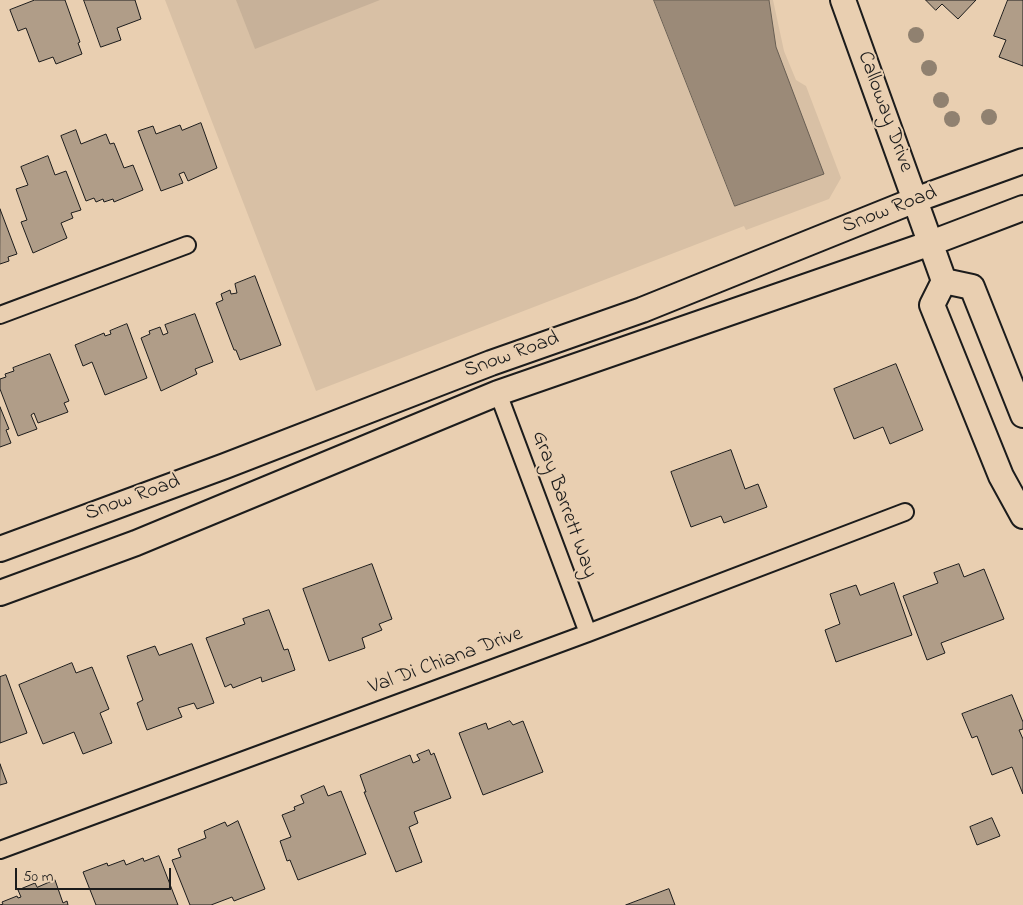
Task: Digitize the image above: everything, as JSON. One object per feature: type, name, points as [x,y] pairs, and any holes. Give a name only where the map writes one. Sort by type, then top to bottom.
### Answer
[{"type":"main road","name":"Calloway Drive","points":[[843,0],[944,281]]},
{"type":"main road","name":"Snow Road","points":[[0,549],[225,466],[491,363],[642,310],[915,200],[1023,160]]},
{"type":"main road","name":"Snow Road","points":[[0,593],[136,542],[498,393],[931,243],[1023,208]]},
{"type":"main road","points":[[1023,415],[972,287],[944,281],[932,304],[1001,476],[1023,516]]},
{"type":"street","points":[[0,315],[187,244]]},
{"type":"street","name":"Gray Barrett Way","points":[[498,393],[588,633]]},
{"type":"street","name":"Val Di Chiana Drive","points":[[0,850],[588,633],[906,512]]},
{"type":"shaded area","points":[[165,0],[773,0],[784,51],[796,80],[806,86],[841,178],[829,199],[746,230],[744,226],[316,391]]},
{"type":"shaded area","points":[[236,0],[380,0],[255,49]]},
{"type":"shaded area","points":[[654,0],[769,0],[776,47],[824,174],[735,206]]},
{"type":"building","points":[[35,0],[65,0],[80,42],[78,43],[82,54],[56,64],[53,57],[39,62],[26,28],[18,31],[10,10]]},
{"type":"building","points":[[84,0],[135,0],[141,19],[117,28],[121,40],[101,47]]},
{"type":"building","points":[[926,0],[976,0],[958,19],[942,4],[936,10]]},
{"type":"building","points":[[1008,0],[1023,0],[1023,66],[999,57],[1006,40],[994,36]]},
{"type":"building","points":[[201,123],[217,168],[188,181],[184,172],[179,174],[183,183],[161,191],[138,131],[153,126],[156,134],[180,125],[182,130]]},
{"type":"building","points":[[76,130],[81,144],[106,134],[110,144],[114,143],[124,168],[133,165],[143,190],[114,202],[113,199],[104,202],[103,199],[96,202],[94,198],[86,201],[61,136]]},
{"type":"building","points":[[48,156],[55,175],[66,171],[81,210],[71,213],[73,218],[61,223],[67,238],[33,253],[21,222],[27,220],[16,189],[28,185],[21,167]]},
{"type":"building","points":[[0,209],[17,254],[8,257],[9,261],[0,264]]},
{"type":"building","points":[[255,276],[281,345],[240,360],[236,350],[234,350],[216,303],[223,300],[221,294],[230,290],[231,294],[237,293],[235,284]]},
{"type":"building","points":[[195,314],[213,362],[195,369],[197,374],[161,391],[141,338],[150,334],[149,331],[160,327],[163,335],[168,333],[165,325]]},
{"type":"building","points":[[127,324],[147,378],[105,395],[92,362],[83,366],[75,345],[104,333],[105,336],[111,334],[110,331]]},
{"type":"building","points":[[50,354],[69,401],[64,403],[68,412],[38,423],[34,413],[31,415],[37,429],[18,436],[0,389],[0,379],[6,377],[5,374],[14,371],[13,368]]},
{"type":"building","points":[[896,364],[923,430],[890,444],[883,427],[854,439],[834,389]]},
{"type":"building","points":[[0,407],[9,429],[6,430],[11,443],[0,447]]},
{"type":"building","points":[[731,450],[745,489],[758,484],[767,507],[724,523],[721,516],[691,527],[671,472]]},
{"type":"building","points":[[372,564],[392,619],[379,624],[382,630],[362,638],[365,648],[329,661],[303,589]]},
{"type":"building","points":[[959,564],[964,577],[984,569],[1004,619],[941,643],[945,653],[927,660],[903,596],[938,583],[934,573]]},
{"type":"building","points":[[894,583],[912,635],[836,662],[825,630],[840,624],[830,594],[856,585],[860,595]]},
{"type":"building","points":[[269,610],[284,650],[288,649],[295,670],[262,682],[261,677],[233,688],[231,684],[225,687],[206,638],[245,624],[243,619]]},
{"type":"building","points":[[192,644],[214,703],[197,709],[194,703],[178,708],[182,717],[147,730],[137,703],[143,700],[127,656],[155,646],[159,655]]},
{"type":"building","points":[[72,663],[76,673],[92,667],[109,709],[100,713],[112,743],[83,754],[74,732],[43,744],[19,685]]},
{"type":"building","points":[[6,675],[27,733],[0,743],[0,677]]},
{"type":"building","points":[[1012,695],[1023,722],[1023,729],[1019,730],[1023,739],[1023,794],[1012,767],[992,775],[977,736],[972,738],[962,714]]},
{"type":"building","points":[[510,721],[513,725],[523,721],[543,772],[483,795],[459,733],[486,723],[488,729]]},
{"type":"building","points":[[429,750],[431,755],[434,753],[451,798],[414,812],[418,823],[409,827],[422,862],[396,872],[364,792],[366,792],[360,775],[410,755],[413,763],[420,760],[417,755]]},
{"type":"building","points":[[0,764],[7,783],[0,785]]},
{"type":"building","points":[[324,786],[328,796],[341,791],[366,854],[298,880],[290,860],[287,861],[280,841],[291,837],[282,815],[295,810],[294,807],[304,803],[301,796]]},
{"type":"building","points":[[992,818],[1000,836],[977,845],[970,827]]},
{"type":"building","points":[[238,821],[265,889],[234,901],[232,897],[211,905],[190,905],[172,860],[181,857],[178,849],[206,838],[204,831],[225,822],[227,826]]},
{"type":"building","points":[[159,856],[178,905],[96,905],[83,872],[107,863],[108,866],[124,860],[126,865],[143,858],[144,861]]},
{"type":"building","points":[[55,880],[63,903],[67,901],[68,905],[0,905],[3,904],[2,902],[17,896],[18,898],[21,897],[18,890],[35,883],[37,887]]},
{"type":"building","points":[[669,889],[675,905],[626,905]]}]
